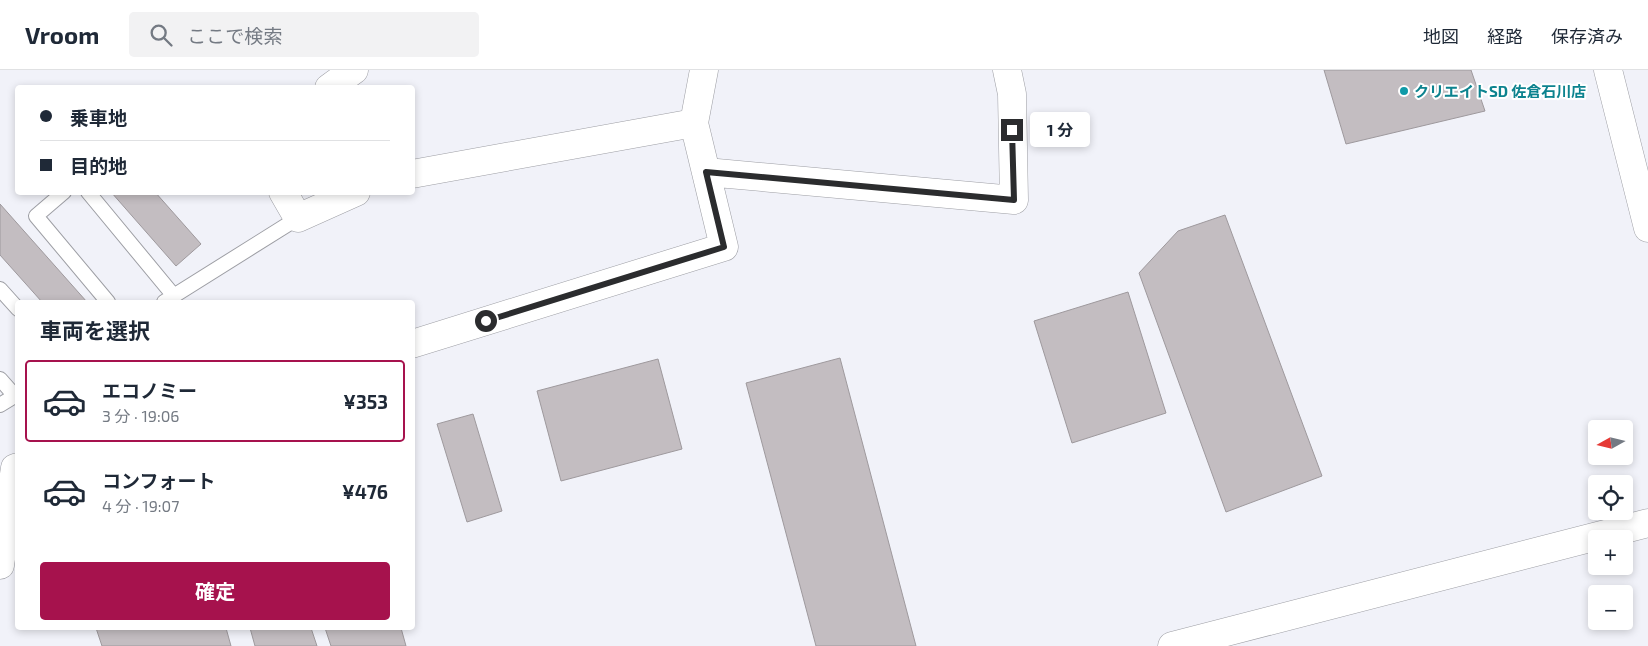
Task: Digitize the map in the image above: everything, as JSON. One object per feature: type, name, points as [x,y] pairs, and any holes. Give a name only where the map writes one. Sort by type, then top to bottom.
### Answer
[{"type":"street","points":[[333,85],[354,70]]},
{"type":"street","points":[[415,343],[724,247],[694,123],[704,70]]},
{"type":"street","points":[[706,172],[1014,200],[1012,94],[1006,70]]},
{"type":"street","points":[[1608,70],[1648,228]]},
{"type":"street","points":[[415,173],[694,123]]},
{"type":"street","points":[[285,195],[298,218],[349,195]]},
{"type":"street","points":[[0,565],[15,468]]},
{"type":"street","points":[[1172,646],[1648,523]]},
{"type":"lane","points":[[60,195],[36,216],[106,300]]},
{"type":"lane","points":[[90,195],[169,299],[298,218]]},
{"type":"lane","points":[[0,288],[15,306]]},
{"type":"lane","points":[[0,379],[15,394]]},
{"type":"lane","points":[[0,405],[15,396]]},
{"type":"building","name":"クリエイトSD 佐倉石川店","points":[[1324,70],[1471,70],[1485,111],[1346,144]]},
{"type":"building","points":[[114,195],[158,195],[201,244],[176,266]]},
{"type":"building","points":[[0,204],[85,300],[40,300],[0,255]]},
{"type":"building","points":[[1225,215],[1322,476],[1226,512],[1139,273],[1178,231]]},
{"type":"building","points":[[1128,292],[1166,413],[1072,443],[1034,321]]},
{"type":"building","points":[[840,358],[916,646],[816,646],[746,383]]},
{"type":"building","points":[[658,359],[682,449],[561,481],[537,391]]},
{"type":"building","points":[[473,414],[502,511],[467,522],[437,424]]},
{"type":"building","points":[[97,630],[227,630],[231,646],[102,646]]},
{"type":"building","points":[[251,630],[312,630],[317,646],[255,646]]},
{"type":"building","points":[[326,630],[402,630],[406,646],[331,646]]},
{"type":"place","name":"クリエイトSD 佐倉石川店","points":[[1404,91]]},
{"type":"route","points":[[486,321],[724,247],[706,172],[1014,200],[1012,130]]}]
